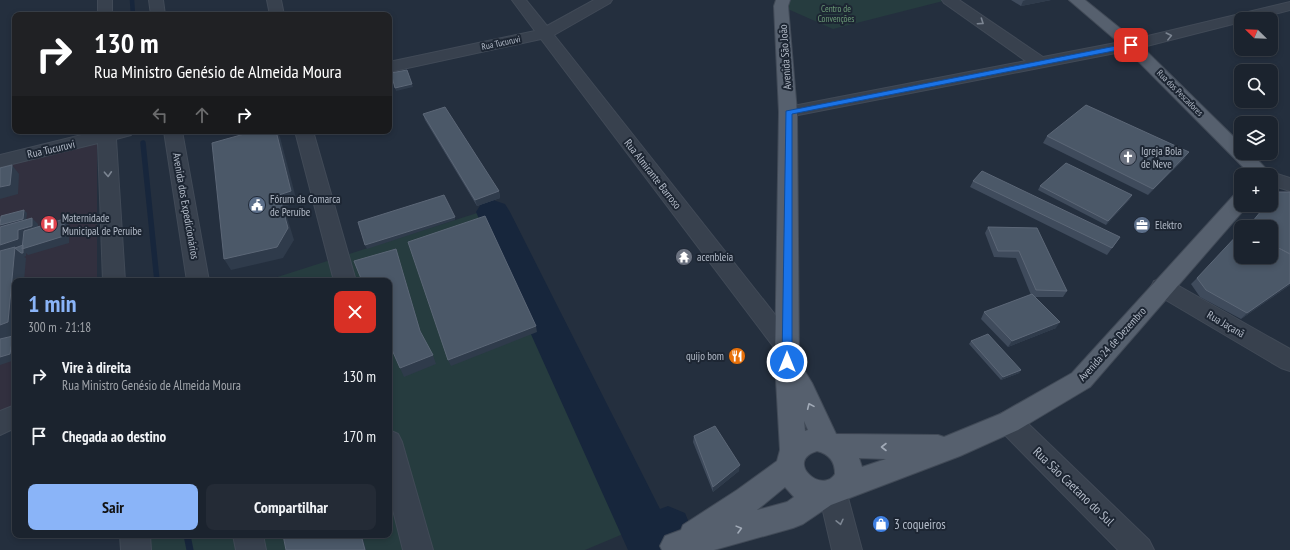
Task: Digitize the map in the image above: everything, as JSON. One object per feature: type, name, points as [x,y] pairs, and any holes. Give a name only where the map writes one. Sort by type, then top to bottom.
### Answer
[{"type":"main road","name":"Avenida São João","points":[[783,0],[781,6],[788,112],[787,355],[792,458]]},
{"type":"main road","name":"Rua dos Pescadores","points":[[1076,0],[1131,45],[1255,168]]},
{"type":"main road","name":"Avenida 24 de Dezembro","points":[[671,548],[794,514],[833,492],[951,447],[1009,422],[1080,380],[1234,208]]},
{"type":"main road","points":[[787,355],[831,444],[845,457],[850,470],[848,479],[833,492],[814,493],[805,489],[792,475],[792,458],[800,444],[808,440],[817,440],[831,444]]},
{"type":"main road","name":"Avenida 24 de Dezembro","points":[[831,444],[951,447]]},
{"type":"main road","name":"Avenida 24 de Dezembro","points":[[671,548],[747,500],[792,458]]},
{"type":"street","points":[[105,0],[105,12]]},
{"type":"street","points":[[156,0],[158,12]]},
{"type":"street","points":[[274,0],[276,12]]},
{"type":"street","name":"Rua Almirante Barroso","points":[[519,0],[787,355]]},
{"type":"street","name":"Rua Tucuruvi","points":[[392,66],[544,34],[605,0]]},
{"type":"street","points":[[949,0],[1039,62]]},
{"type":"street","points":[[788,112],[1131,45],[1290,6]]},
{"type":"street","name":"Rua Tucuruvi","points":[[0,161],[105,134]]},
{"type":"street","points":[[113,134],[114,278]]},
{"type":"street","name":"Avenida dos Expedicionários","points":[[174,134],[198,278]]},
{"type":"street","points":[[305,134],[344,278]]},
{"type":"street","points":[[1278,181],[1290,185]]},
{"type":"street","name":"Rua Jaçanã","points":[[1162,288],[1290,361]]},
{"type":"street","points":[[0,423],[12,417]]},
{"type":"street","name":"Rua São Caetano do Sul","points":[[1009,422],[1139,550]]},
{"type":"street","points":[[392,453],[418,550]]},
{"type":"street","points":[[833,492],[847,550]]},
{"type":"street","points":[[135,538],[136,550]]},
{"type":"street","points":[[249,538],[251,550]]},
{"type":"shaded area","name":"Maternidade Municipal de Peruibe","points":[[97,142],[97,278],[12,278],[12,405],[0,411],[0,167]]},
{"type":"green space","name":"Centro de Convenções","points":[[783,0],[947,0],[833,29],[781,6]]},
{"type":"green space","points":[[502,205],[642,526],[585,550],[142,550],[142,538],[392,538],[392,278],[274,278]]},
{"type":"building","points":[[407,70],[412,84],[395,88],[392,73]]},
{"type":"building","points":[[1086,105],[1189,152],[1153,189],[1047,136]]},
{"type":"building","points":[[445,107],[499,191],[475,200],[423,114]]},
{"type":"building","name":"Fórum da Comarca de Peruíbe","points":[[244,134],[277,134],[291,191],[279,195],[288,228],[277,247],[224,259],[212,143]]},
{"type":"building","points":[[1066,163],[1132,195],[1108,221],[1040,186]]},
{"type":"building","points":[[12,165],[10,185],[0,187],[0,168]]},
{"type":"building","points":[[982,171],[1120,237],[1112,248],[973,181]]},
{"type":"building","points":[[1278,192],[1290,192],[1290,254],[1278,248],[1278,220],[1254,220],[1260,212],[1278,212]]},
{"type":"building","points":[[444,195],[455,217],[365,245],[358,222]]},
{"type":"building","points":[[24,210],[23,219],[0,225],[1,216]]},
{"type":"building","points":[[485,216],[536,326],[448,360],[408,242]]},
{"type":"building","points":[[32,218],[32,226],[18,230],[18,239],[0,245],[0,227]]},
{"type":"building","points":[[64,219],[64,236],[22,249],[24,231]]},
{"type":"building","points":[[988,227],[1037,228],[1067,291],[1036,290],[1019,251],[998,251]]},
{"type":"building","points":[[1234,238],[1234,264],[1278,264],[1278,248],[1290,254],[1290,283],[1247,313],[1206,290],[1197,278]]},
{"type":"building","points":[[23,245],[23,253],[15,248]]},
{"type":"building","points":[[15,247],[8,322],[0,325],[0,251]]},
{"type":"building","points":[[396,249],[420,331],[433,355],[400,368],[392,350],[392,278],[361,278],[354,261]]},
{"type":"building","points":[[1032,294],[1060,322],[1012,341],[984,312]]},
{"type":"building","points":[[988,334],[1021,370],[1003,377],[971,341]]},
{"type":"building","points":[[12,336],[10,354],[0,357],[0,339]]},
{"type":"building","points":[[715,426],[740,465],[713,487],[694,436]]},
{"type":"building","points":[[284,538],[362,538],[365,550],[286,550]]},
{"type":"waterway","points":[[132,0],[133,12]]},
{"type":"waterway","points":[[143,143],[157,278]]},
{"type":"waterway","points":[[493,212],[648,538],[668,530]]},
{"type":"waterway","points":[[188,538],[190,550]]},
{"type":"place","name":"Igreja Bola de Neve","points":[[1128,157]]},
{"type":"place","name":"Fórum da Comarca de Peruíbe","points":[[257,205]]},
{"type":"place","name":"Maternidade Municipal de Peruibe","points":[[49,224]]},
{"type":"place","name":"Elektro","points":[[1142,225]]},
{"type":"place","name":"acenbleia","points":[[684,257]]},
{"type":"place","name":"quijo bom","points":[[737,356]]},
{"type":"place","name":"3 coqueiros","points":[[881,524]]},
{"type":"route","points":[[787,362],[788,112],[1131,45]]}]
